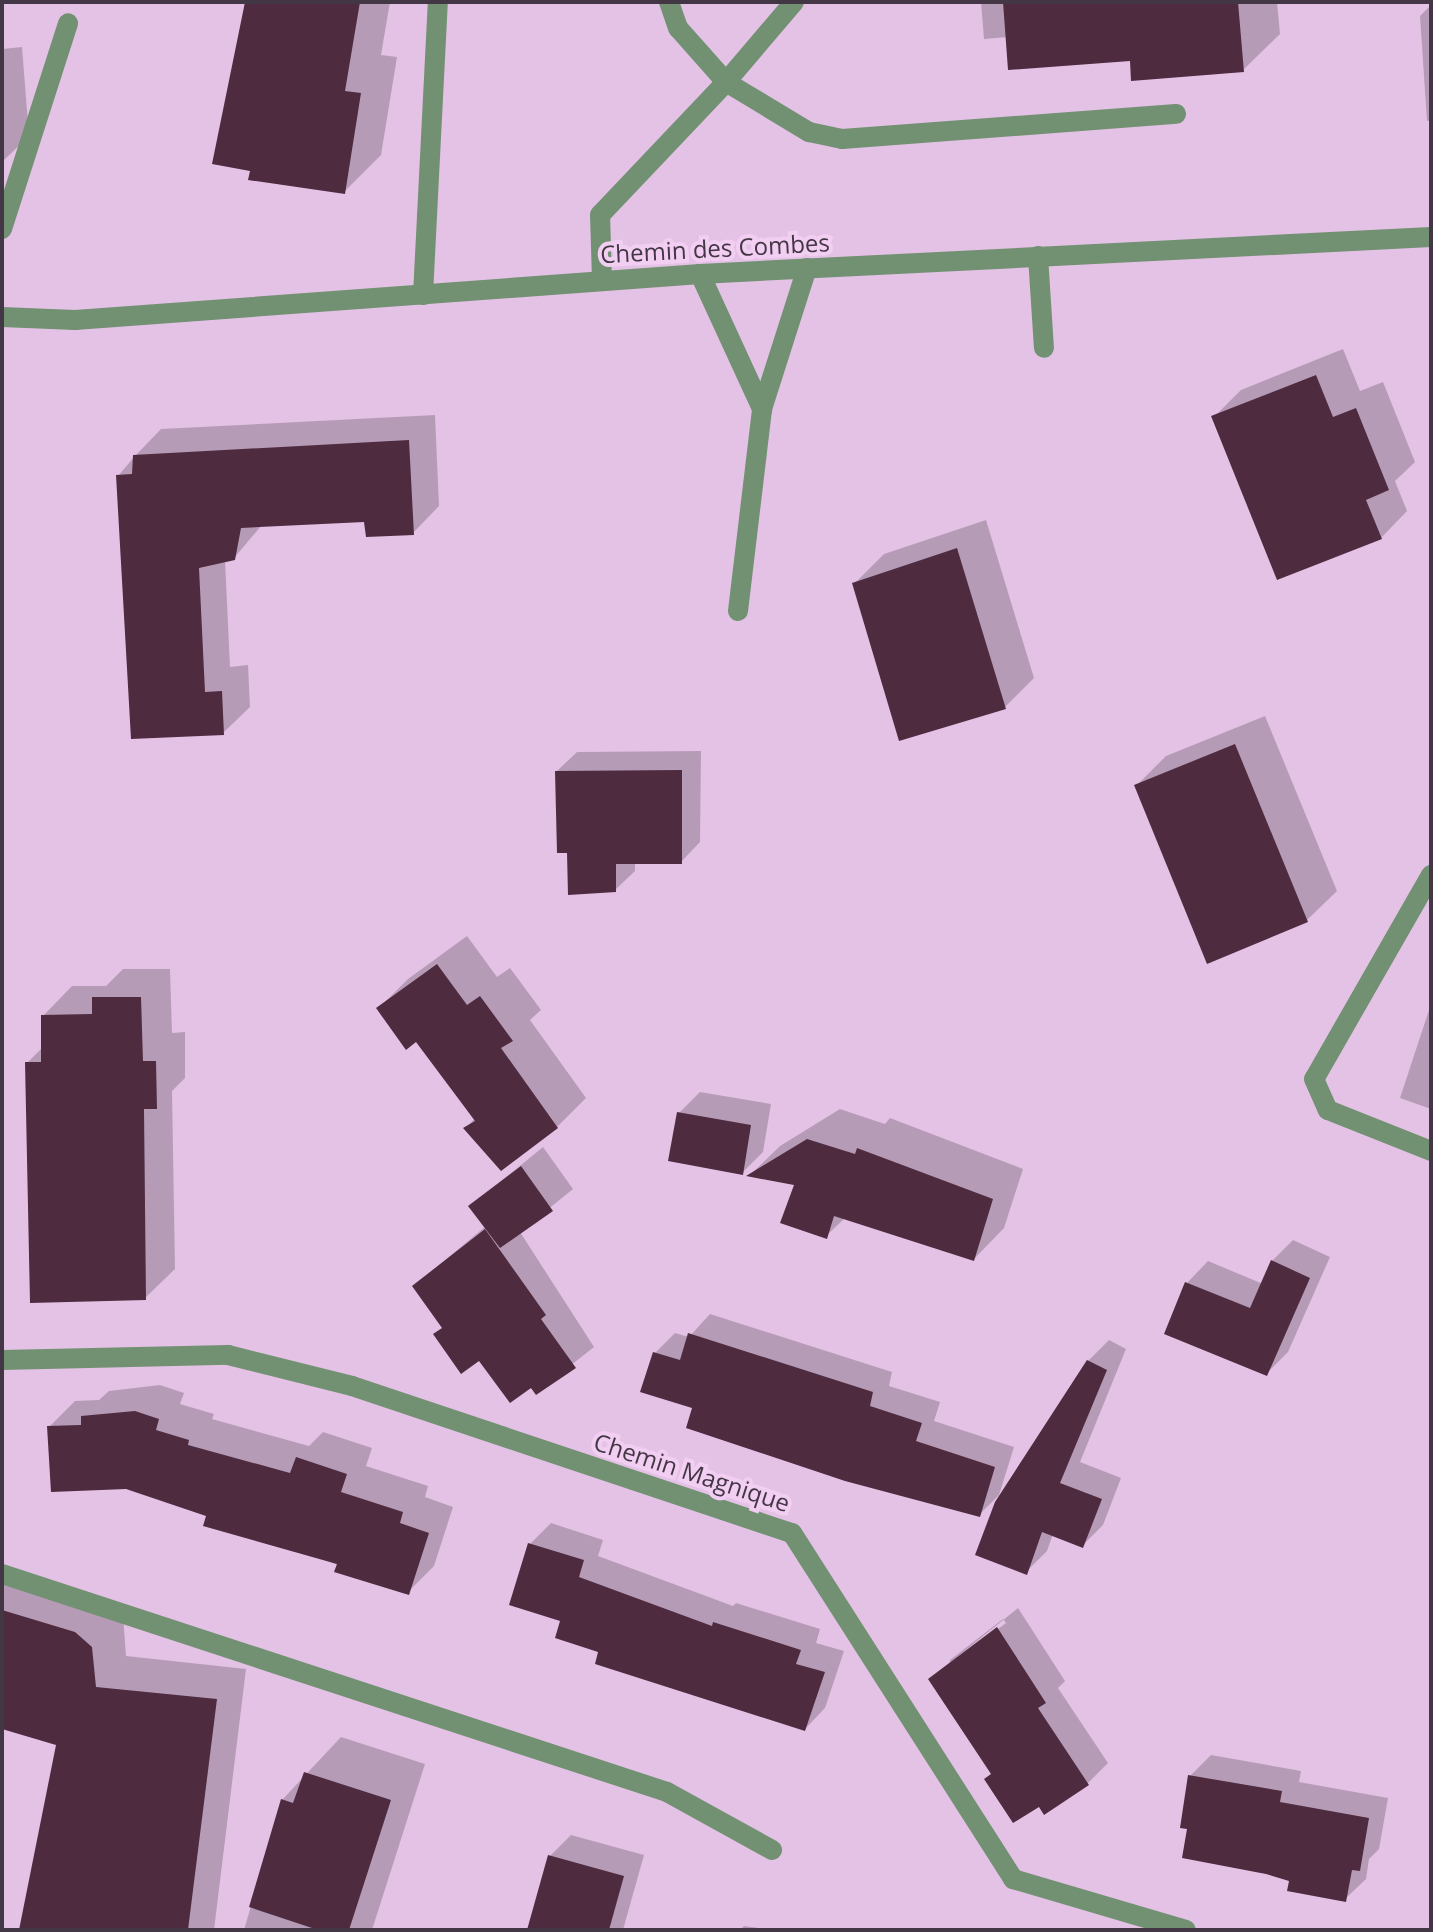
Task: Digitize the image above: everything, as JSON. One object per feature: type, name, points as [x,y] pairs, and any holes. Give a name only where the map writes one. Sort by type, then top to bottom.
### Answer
[{"type":"street","points":[[423,295],[438,2]]},
{"type":"street","points":[[669,2],[678,28],[726,82],[809,132],[842,139],[1176,114]]},
{"type":"street","points":[[602,281],[600,215],[726,82],[794,2]]},
{"type":"street","points":[[2,229],[68,23]]},
{"type":"street","name":"Chemin des Combes","points":[[2,317],[75,320],[700,274],[1431,237]]},
{"type":"street","points":[[1038,256],[1044,348]]},
{"type":"street","points":[[738,611],[762,409],[807,268]]},
{"type":"street","points":[[700,274],[762,409]]},
{"type":"street","points":[[1431,875],[1314,1079],[1328,1110],[1431,1151]]},
{"type":"street","name":"Chemin Magnique","points":[[2,1360],[228,1355],[352,1386],[792,1533],[1013,1879],[1186,1930]]},
{"type":"street","points":[[2,1574],[667,1792],[772,1850]]},
{"type":"building","points":[[245,2],[360,2],[345,91],[361,93],[345,194],[248,180],[250,171],[212,164]]},
{"type":"building","points":[[1003,2],[1238,2],[1244,72],[1131,81],[1130,61],[1008,70]]},
{"type":"building","points":[[1316,375],[1333,417],[1356,408],[1389,490],[1366,500],[1382,539],[1277,580],[1211,416]]},
{"type":"building","points":[[409,440],[414,535],[366,537],[364,522],[241,528],[235,560],[199,568],[205,692],[222,691],[224,735],[131,739],[116,475],[132,474],[133,455]]},
{"type":"building","points":[[957,548],[1006,709],[899,741],[852,583]]},
{"type":"building","points":[[1235,744],[1308,922],[1207,964],[1134,785]]},
{"type":"building","points":[[682,770],[682,864],[616,864],[616,892],[568,895],[567,853],[557,853],[555,771]]},
{"type":"building","points":[[437,964],[467,1005],[480,996],[513,1041],[501,1048],[558,1128],[501,1171],[463,1128],[475,1121],[416,1042],[406,1050],[376,1008]]},
{"type":"building","points":[[92,997],[141,997],[143,1061],[156,1061],[157,1109],[144,1109],[146,1300],[30,1303],[25,1062],[41,1062],[41,1015],[92,1014]]},
{"type":"building","points":[[677,1112],[751,1125],[743,1175],[668,1161]]},
{"type":"building","points":[[807,1139],[855,1154],[857,1148],[993,1199],[974,1261],[834,1216],[827,1239],[780,1223],[794,1185],[746,1176]]},
{"type":"building","points":[[521,1166],[553,1211],[500,1248],[468,1206]]},
{"type":"building","points":[[485,1229],[546,1315],[541,1319],[576,1368],[536,1395],[531,1388],[510,1403],[479,1361],[461,1374],[433,1334],[442,1328],[412,1286]]},
{"type":"building","points":[[1271,1260],[1310,1278],[1267,1376],[1164,1334],[1185,1282],[1250,1308]]},
{"type":"building","points":[[688,1333],[873,1392],[870,1406],[922,1423],[916,1441],[995,1467],[980,1517],[845,1481],[686,1428],[692,1408],[640,1392],[653,1352],[680,1360]]},
{"type":"building","points":[[1087,1360],[1107,1370],[1060,1483],[1102,1499],[1083,1548],[1042,1532],[1027,1575],[975,1555],[995,1502]]},
{"type":"building","points":[[135,1411],[159,1419],[156,1430],[189,1440],[188,1445],[290,1473],[296,1457],[347,1474],[341,1492],[403,1512],[400,1523],[429,1533],[409,1595],[334,1572],[337,1564],[203,1526],[206,1516],[126,1489],[51,1492],[47,1426],[81,1425],[81,1416]]},
{"type":"building","points":[[528,1543],[584,1560],[579,1577],[712,1626],[713,1622],[801,1650],[796,1664],[825,1672],[805,1731],[595,1664],[598,1652],[555,1638],[560,1621],[509,1605]]},
{"type":"building","points":[[2,1610],[75,1632],[92,1647],[96,1687],[217,1699],[188,1930],[19,1930],[56,1745],[2,1729]]},
{"type":"building","points":[[997,1627],[1046,1703],[1038,1708],[1089,1785],[1044,1815],[1039,1807],[1013,1823],[984,1779],[991,1774],[928,1679]]},
{"type":"building","points":[[304,1772],[391,1800],[349,1930],[318,1930],[249,1907],[281,1799],[293,1803]]},
{"type":"building","points":[[1188,1775],[1282,1791],[1280,1802],[1369,1818],[1360,1871],[1352,1870],[1346,1902],[1287,1891],[1289,1881],[1266,1874],[1182,1858],[1187,1829],[1180,1828]]},
{"type":"building","points":[[548,1855],[624,1876],[609,1930],[527,1930]]}]
